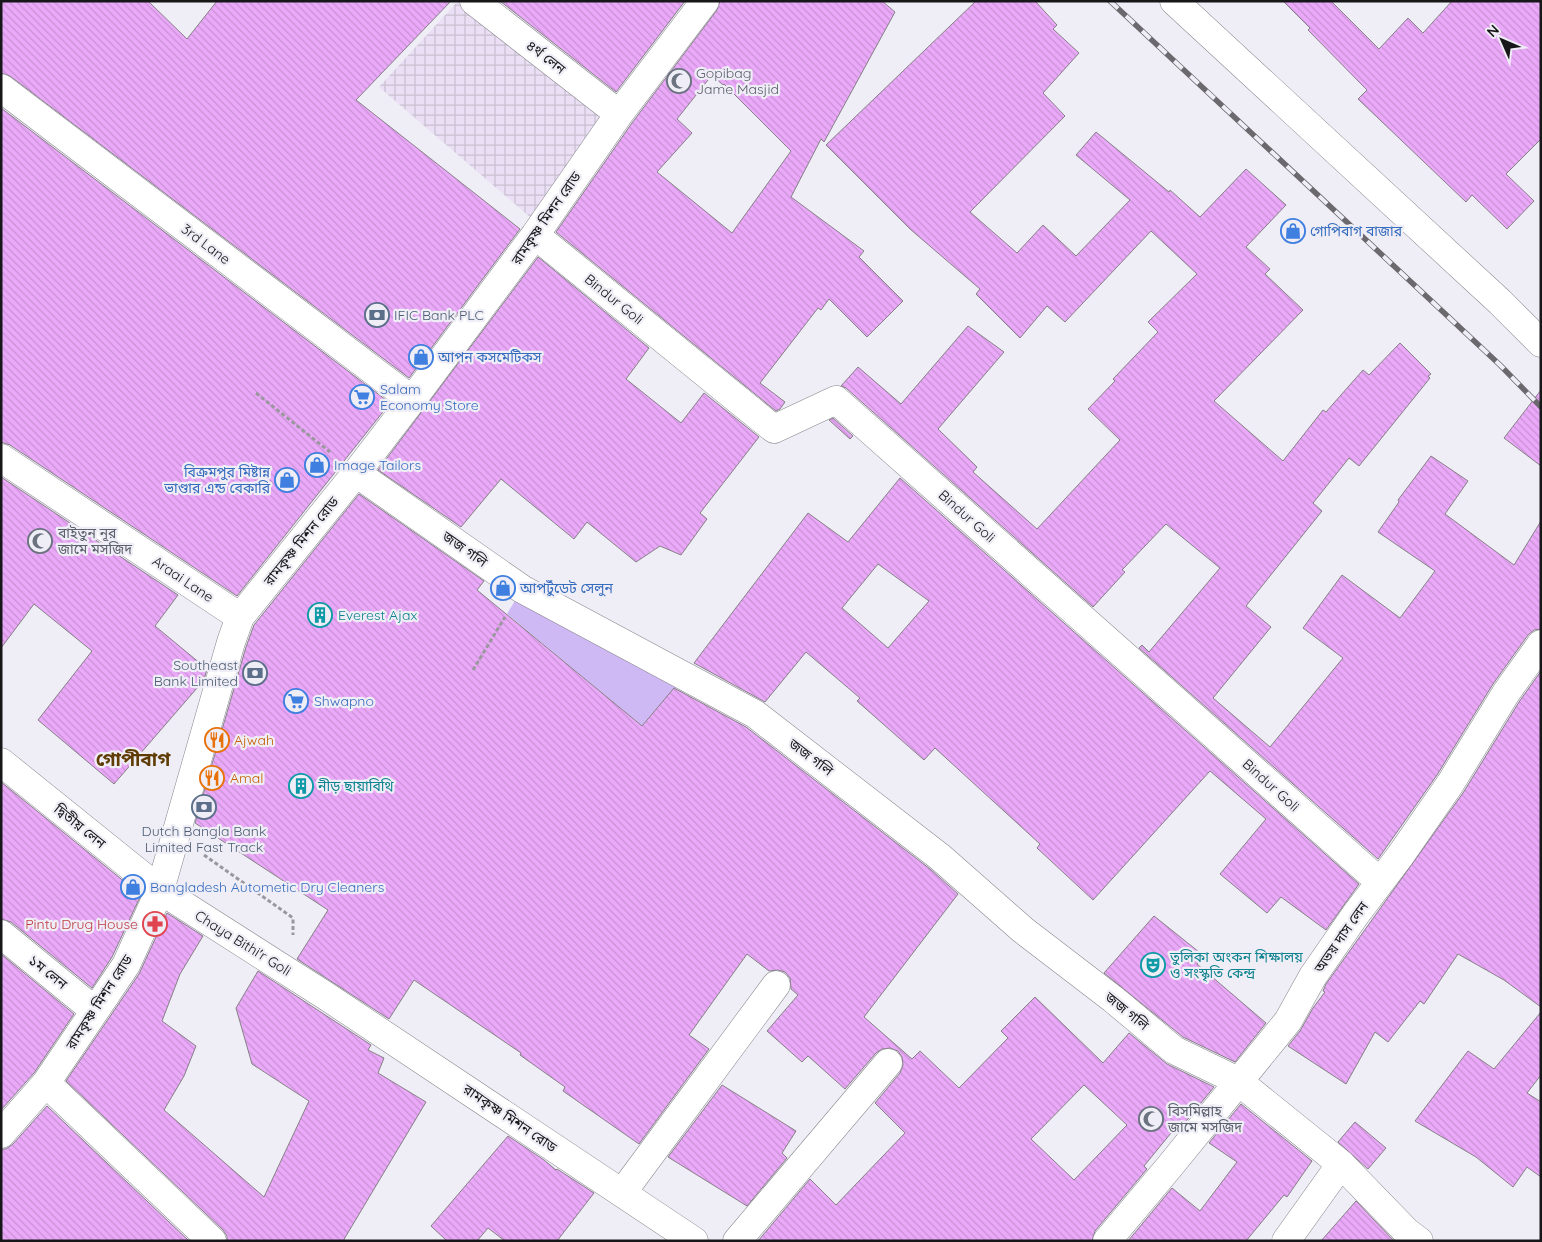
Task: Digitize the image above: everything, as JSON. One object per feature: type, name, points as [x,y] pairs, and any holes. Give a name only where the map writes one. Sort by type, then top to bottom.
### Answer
[{"type":"street","name":"৪র্থ লেন","points":[[474,1],[619,114]]},
{"type":"street","name":"রামকৃষ্ণ মিশন রোড","points":[[1,1134],[46,1084],[126,965],[160,890],[231,642],[240,617],[412,400],[535,235],[619,114],[705,1]]},
{"type":"street","points":[[1174,1],[1500,302],[1541,343]]},
{"type":"street","name":"3rd Lane","points":[[1,88],[412,400]]},
{"type":"street","name":"Bindur Goli","points":[[535,235],[774,429],[836,400],[1380,882]]},
{"type":"street","name":"Araai Lane","points":[[1,458],[240,617]]},
{"type":"street","name":"জজ গলি","points":[[356,473],[522,589],[755,714],[940,857],[1023,930],[1114,999],[1174,1050],[1238,1080],[1341,1164],[1407,1232],[1419,1241]]},
{"type":"street","name":"অভয় দাস লেন","points":[[1107,1241],[1288,1021],[1313,976],[1450,784],[1506,693],[1541,644]]},
{"type":"street","name":"দ্বিতীয় লেন","points":[[1,762],[160,890]]},
{"type":"street","name":"Chaya Bithi'r Goli","points":[[160,890],[326,996]]},
{"type":"street","name":"১ম লেন","points":[[1,934],[94,1010]]},
{"type":"street","points":[[622,1193],[776,985]]},
{"type":"street","name":"রামকৃষ্ণ মিশন রোড","points":[[326,996],[694,1241]]},
{"type":"street","points":[[737,1241],[888,1063]]},
{"type":"street","points":[[46,1084],[212,1241]]},
{"type":"street","points":[[1286,1241],[1341,1164]]},
{"type":"path","points":[[256,392],[356,473]]},
{"type":"path","points":[[473,670],[522,589]]},
{"type":"path","points":[[199,852],[294,918],[293,975]]},
{"type":"shaded area","points":[[458,1],[607,111],[530,217],[379,87]]},
{"type":"shaded area","points":[[522,589],[684,677],[642,726],[507,614]]},
{"type":"building","points":[[1,1],[148,1],[187,39],[217,1],[451,1],[356,100],[520,229],[409,378],[10,76],[1,73]]},
{"type":"building","points":[[500,1],[685,1],[616,92]]},
{"type":"building","points":[[720,1],[882,1],[895,12],[824,142],[821,139],[791,197],[864,251],[859,257],[903,301],[867,337],[829,299],[821,310],[818,308],[760,383],[785,402],[776,411],[556,232],[632,123],[717,10]],"holes":[[[712,75],[791,151],[732,233],[657,172],[692,133],[677,119]]]},
{"type":"building","points":[[976,1],[1035,1],[1057,25],[1053,29],[1079,53],[1043,93],[1065,116],[970,212],[1017,253],[1043,225],[1076,256],[1130,200],[1076,155],[1096,132],[1169,192],[1170,190],[1200,217],[1246,169],[1286,205],[1246,247],[1270,269],[1265,274],[1303,310],[1214,401],[1283,461],[1323,410],[1326,412],[1363,370],[1369,375],[1400,343],[1431,374],[1428,376],[1430,378],[1359,466],[1349,458],[1313,503],[1322,511],[1246,606],[1271,627],[1213,698],[1270,747],[1343,658],[1303,628],[1342,575],[1400,618],[1435,571],[1378,532],[1399,502],[1398,500],[1431,456],[1468,481],[1445,514],[1514,565],[1541,521],[1541,629],[1534,630],[1528,635],[1493,684],[1437,775],[1378,859],[1139,648],[1142,645],[1149,652],[1220,568],[1166,524],[1122,570],[1125,572],[1093,607],[846,388],[841,386],[858,367],[901,404],[968,326],[1004,352],[938,429],[977,467],[973,472],[1037,529],[1120,440],[1088,409],[1115,381],[1113,379],[1158,332],[1148,322],[1197,274],[1151,231],[1065,322],[1047,306],[1020,338],[976,294],[980,289],[910,229],[826,145]]},
{"type":"building","points":[[1283,1],[1331,1],[1379,49],[1408,18],[1423,33],[1452,1],[1541,1],[1541,139],[1506,174],[1534,201],[1507,229],[1472,195],[1466,202],[1358,99],[1367,90],[1308,30],[1310,28]]},
{"type":"building","points":[[1,108],[390,403],[237,596],[10,445],[1,442]]},
{"type":"building","points":[[538,257],[649,348],[626,379],[681,423],[704,393],[759,437],[700,513],[707,519],[681,555],[660,546],[636,562],[587,522],[574,539],[501,479],[461,527],[378,470]]},
{"type":"building","points":[[1541,390],[1541,466],[1504,438]]},
{"type":"building","points":[[833,418],[853,436],[850,439],[829,420]]},
{"type":"building","points":[[1,477],[178,595],[155,626],[207,669],[204,680],[114,784],[38,720],[92,651],[34,604],[1,648]]},
{"type":"building","points":[[900,478],[1359,884],[1326,930],[1281,897],[1267,913],[1220,874],[1266,819],[1210,771],[1093,900],[1037,848],[1040,844],[935,748],[924,760],[857,701],[860,698],[806,652],[765,702],[694,663],[808,513],[848,542]],"holes":[[[878,564],[929,601],[888,648],[842,608]]]},
{"type":"building","points":[[359,494],[484,581],[477,590],[642,726],[674,688],[746,727],[930,869],[958,894],[864,1017],[912,1059],[920,1051],[959,1088],[1008,1038],[1001,1031],[1035,997],[1103,1063],[1129,1033],[1167,1064],[1214,1087],[1183,1125],[1180,1122],[1144,1166],[1147,1169],[1095,1231],[1092,1241],[758,1241],[810,1179],[836,1205],[905,1133],[875,1103],[900,1073],[903,1065],[902,1057],[898,1051],[890,1048],[882,1049],[876,1053],[845,1089],[808,1056],[802,1062],[767,1031],[798,995],[791,989],[790,978],[785,972],[778,970],[769,971],[747,954],[689,1035],[709,1049],[639,1144],[563,1091],[565,1087],[520,1055],[521,1053],[414,980],[389,1019],[297,959],[328,910],[195,823],[254,625]],"holes":[[[1084,1085],[1127,1125],[1074,1180],[1031,1139]]]},
{"type":"building","points":[[1541,671],[1541,1007],[1504,980],[1458,954],[1424,1004],[1420,1001],[1388,1042],[1375,1032],[1346,1084],[1288,1046],[1325,992],[1323,991],[1326,984],[1463,793],[1519,702]]},
{"type":"building","points":[[1,782],[141,895],[112,957],[92,988],[11,922],[1,919]]},
{"type":"building","points":[[167,913],[203,936],[180,974],[162,1021],[196,1046],[184,1076],[164,1110],[264,1197],[309,1101],[252,1064],[236,1008],[258,971],[371,1045],[368,1050],[384,1058],[378,1073],[426,1102],[343,1241],[227,1241],[227,1236],[223,1230],[66,1081],[139,974]]},
{"type":"building","points":[[1154,916],[1204,956],[1197,964],[1266,1023],[1235,1062],[1183,1037],[1104,973]]},
{"type":"building","points":[[1,954],[74,1014],[34,1073],[1,1110]]},
{"type":"building","points":[[1541,1012],[1541,1075],[1527,1093],[1541,1102],[1541,1177],[1527,1167],[1513,1187],[1476,1157],[1415,1121],[1468,1051],[1494,1069]]},
{"type":"building","points":[[722,1085],[796,1131],[782,1153],[787,1158],[747,1206],[668,1157]]},
{"type":"building","points":[[1241,1104],[1312,1161],[1287,1197],[1284,1195],[1246,1241],[1128,1241],[1172,1188],[1200,1211],[1237,1162],[1209,1143]]},
{"type":"building","points":[[47,1106],[189,1241],[1,1241],[1,1149],[6,1149],[13,1144]]},
{"type":"building","points":[[1355,1122],[1386,1148],[1368,1169],[1338,1142]]},
{"type":"building","points":[[508,1136],[556,1170],[594,1193],[557,1241],[505,1241],[488,1228],[477,1241],[447,1241],[431,1226]]},
{"type":"building","points":[[1356,1201],[1394,1241],[1321,1241]]},
{"type":"railway","points":[[1110,1],[1500,365],[1541,407]]},
{"type":"place","name":"Gopibag Jame Masjid","points":[[679,81]]},
{"type":"place","name":"গোপিবাগ বাজার","points":[[1293,231]]},
{"type":"place","name":"IFIC Bank PLC","points":[[377,315]]},
{"type":"place","name":"আপন কসমেটিকস","points":[[421,357]]},
{"type":"place","name":"Salam Economy Store","points":[[362,397]]},
{"type":"place","name":"Image Tailors","points":[[317,465]]},
{"type":"place","name":"বিক্রমপুর মিষ্টান্ন ভাণ্ডার এন্ড বেকারি","points":[[287,480]]},
{"type":"place","name":"বাইতুন নূর জামে মসজিদ","points":[[40,541]]},
{"type":"place","name":"আপটুঁডেট সেলুন","points":[[503,588]]},
{"type":"place","name":"Everest Ajax","points":[[320,615]]},
{"type":"place","name":"Southeast Bank Limited","points":[[255,673]]},
{"type":"place","name":"Shwapno","points":[[296,701]]},
{"type":"place","name":"Ajwah","points":[[217,740]]},
{"type":"place","name":"Amal","points":[[212,778]]},
{"type":"place","name":"নীড় ছায়াবিথি","points":[[301,786]]},
{"type":"place","name":"Dutch Bangla Bank Limited Fast Track","points":[[204,807]]},
{"type":"place","name":"Bangladesh Autometic Dry Cleaners","points":[[133,887]]},
{"type":"place","name":"Pintu Drug House","points":[[155,924]]},
{"type":"place","name":"তুলিকা অংকন শিক্ষালয় ও সংস্কৃতি কেন্দ্র","points":[[1153,965]]},
{"type":"place","name":"বিসমিল্লাহ জামে মসজিদ","points":[[1151,1119]]},
{"type":"district","name":"গোপীবাগ","points":[[133,759]]}]
